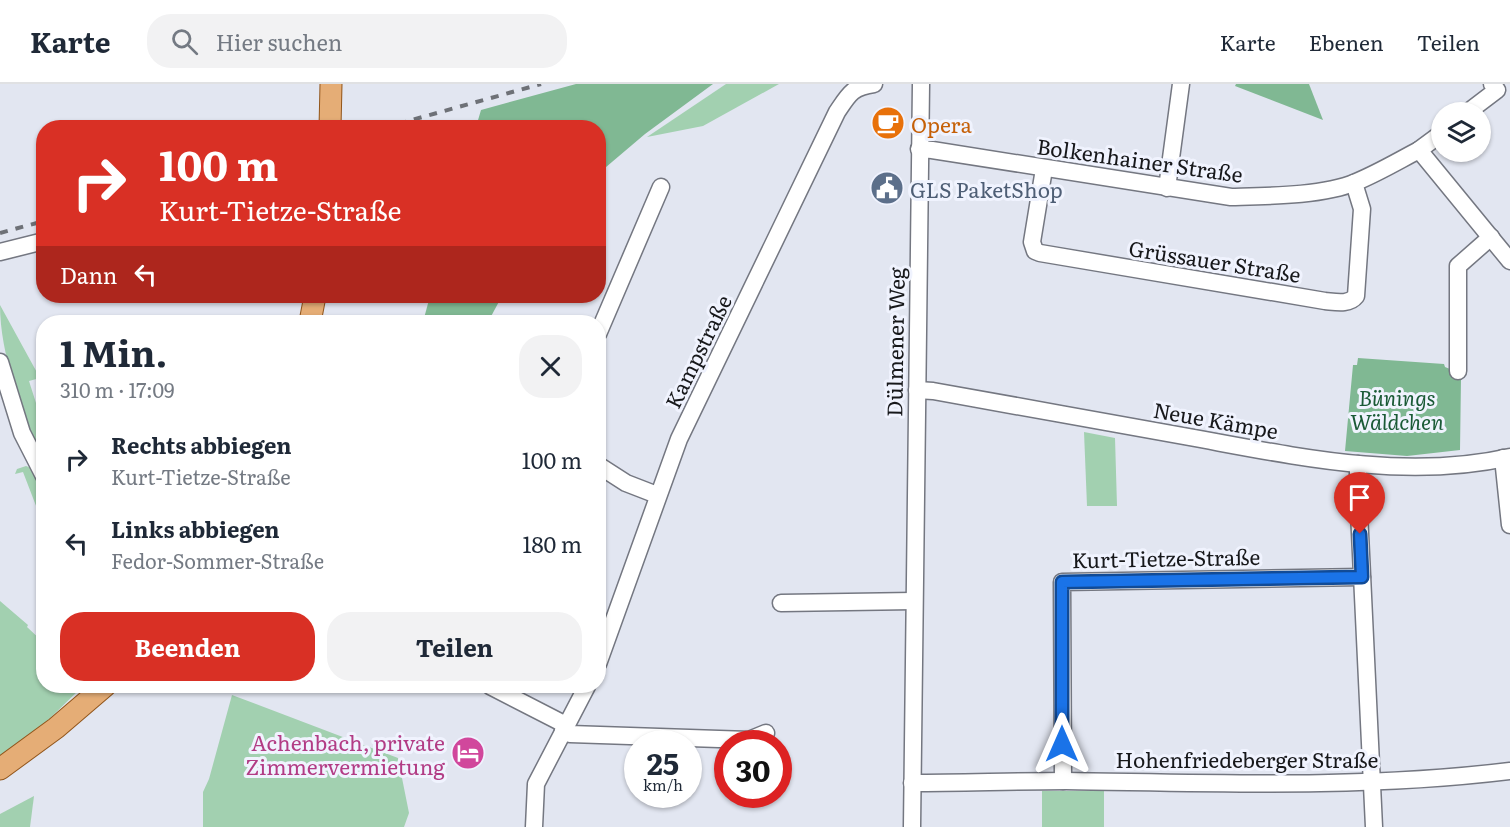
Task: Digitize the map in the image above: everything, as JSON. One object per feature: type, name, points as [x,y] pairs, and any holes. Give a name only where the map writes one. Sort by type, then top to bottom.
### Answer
[{"type":"main road","points":[[330,120],[331,84]]},
{"type":"main road","points":[[0,769],[56,729],[97,693]]},
{"type":"street","name":"Kampstraße","points":[[606,644],[657,495],[679,439],[837,112],[852,90],[874,84]]},
{"type":"street","name":"Dülmener Weg","points":[[912,827],[921,84]]},
{"type":"street","points":[[1167,188],[1181,84]]},
{"type":"street","points":[[1481,102],[1497,90],[1492,84]]},
{"type":"street","name":"Bolkenhainer Straße","points":[[919,149],[1167,188],[1232,197],[1255,197],[1318,191],[1354,183],[1419,150],[1431,141]]},
{"type":"street","points":[[1419,150],[1510,261]]},
{"type":"street","name":"Grüssauer Straße","points":[[1044,169],[1032,242],[1035,251],[1325,301],[1346,302],[1353,300],[1356,296],[1362,208],[1354,183]]},
{"type":"street","points":[[606,315],[661,187]]},
{"type":"street","points":[[1458,371],[1458,266],[1491,237]]},
{"type":"street","points":[[0,252],[36,243]]},
{"type":"street","points":[[0,362],[22,432],[36,460]]},
{"type":"street","name":"Neue Kämpe","points":[[917,390],[1266,451],[1358,464],[1429,468],[1506,458]]},
{"type":"street","points":[[1506,458],[1510,525]]},
{"type":"street","points":[[1358,464],[1374,827]]},
{"type":"street","points":[[606,470],[626,483],[657,495]]},
{"type":"street","name":"Kurt-Tietze-Straße","points":[[1063,781],[1062,582],[1362,577]]},
{"type":"street","points":[[780,603],[914,601]]},
{"type":"street","points":[[502,693],[564,728],[570,734],[714,739]]},
{"type":"street","points":[[534,827],[536,784],[583,693]]},
{"type":"street","name":"Hohenfriedeberger Straße","points":[[912,783],[1063,781],[1278,784],[1455,778],[1510,771]]},
{"type":"green space","points":[[576,84],[713,84],[645,134],[606,167],[606,120],[478,120],[481,110]]},
{"type":"green space","points":[[726,84],[779,84],[703,126],[647,137]]},
{"type":"green space","points":[[1236,84],[1309,84],[1323,120],[1235,86]]},
{"type":"green space","points":[[428,303],[498,303],[492,315],[425,315]]},
{"type":"green space","points":[[0,305],[36,371],[36,379],[29,381],[36,403],[36,444],[27,424],[8,364]]},
{"type":"green space","name":"Bünings Wäldchen","points":[[1358,358],[1444,364],[1461,378],[1460,450],[1407,456],[1345,451],[1353,365],[1357,365]]},
{"type":"green space","points":[[1084,432],[1115,438],[1117,506],[1087,506]]},
{"type":"green space","points":[[26,466],[36,474],[36,506],[23,472],[15,474],[17,469]]},
{"type":"green space","points":[[0,601],[28,625],[27,627],[36,635],[36,693],[76,693],[41,727],[0,756]]},
{"type":"green space","points":[[232,695],[398,758],[409,813],[404,827],[203,827],[203,792],[209,779]]},
{"type":"green space","points":[[1042,791],[1104,791],[1104,827],[1042,827]]},
{"type":"green space","points":[[34,796],[30,827],[0,827],[0,814]]},
{"type":"railway","points":[[412,120],[541,84]]},
{"type":"railway","points":[[0,233],[36,223]]},
{"type":"place","name":"Opera","points":[[888,123]]},
{"type":"place","name":"GLS PaketShop","points":[[887,188]]},
{"type":"place","name":"Achenbach, private Zimmervermietung","points":[[468,753]]},
{"type":"route","points":[[1062,744],[1062,582],[1362,577],[1360,534]]}]
